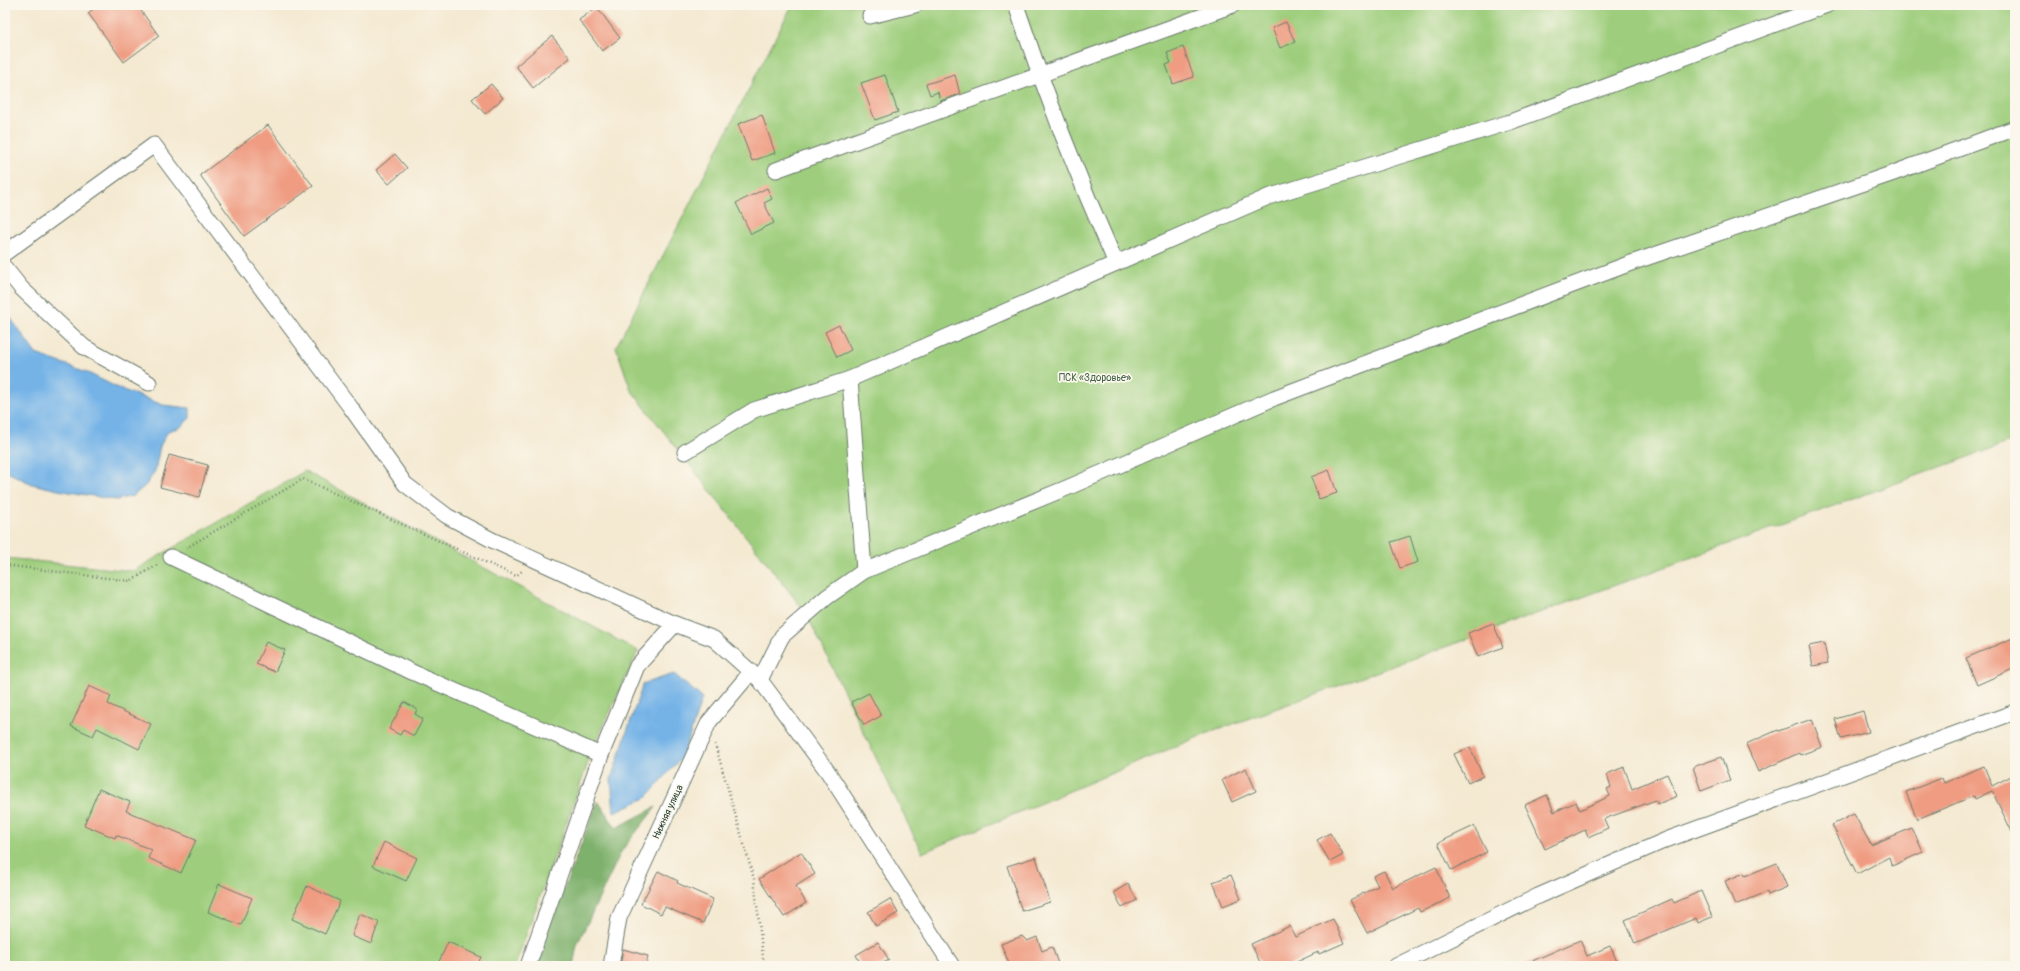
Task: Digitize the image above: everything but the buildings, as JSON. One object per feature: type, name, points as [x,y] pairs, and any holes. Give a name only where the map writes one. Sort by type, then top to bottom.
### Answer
[{"type":"street","points":[[870,16],[915,5]]},
{"type":"street","points":[[1016,5],[1039,76],[1081,184],[1116,263]]},
{"type":"street","points":[[776,170],[1233,5]]},
{"type":"street","points":[[686,452],[754,410],[850,379],[1268,197],[1510,122],[1827,5]]},
{"type":"street","name":"Нижняя улица","points":[[610,966],[619,918],[709,722],[756,676],[782,636],[827,597],[864,571],[1069,487],[1274,398],[1631,263],[1891,174],[2015,128]]},
{"type":"street","points":[[5,253],[154,145],[351,408],[405,484],[447,516],[492,540],[675,624],[714,639],[756,676],[828,772],[952,966]]},
{"type":"street","points":[[5,268],[21,288],[84,348],[149,383]]},
{"type":"street","points":[[850,379],[864,571]]},
{"type":"street","points":[[171,557],[412,672],[601,755]]},
{"type":"street","points":[[528,966],[601,755],[637,666],[675,624]]},
{"type":"street","points":[[1396,966],[1538,896],[1666,840],[2015,712]]},
{"type":"path","points":[[5,565],[130,581],[303,479],[516,576],[535,559]]},
{"type":"path","points":[[709,722],[754,879],[764,966]]},
{"type":"green space","name":"ПСК «Здоровье»","points":[[800,5],[2015,5],[2015,440],[1203,735],[922,853],[806,613],[631,390],[616,347],[790,9]]},
{"type":"green space","points":[[305,471],[638,651],[594,746],[515,966],[5,966],[5,558],[133,571]]},
{"type":"green space","points":[[598,801],[616,828],[656,807],[622,850],[577,945],[573,966],[534,966]]},
{"type":"water","points":[[5,310],[36,354],[84,371],[118,388],[163,405],[190,408],[190,418],[181,427],[168,431],[160,446],[155,471],[146,485],[133,496],[116,500],[58,490],[32,484],[5,471]]},
{"type":"water","points":[[674,674],[702,698],[683,756],[646,798],[614,812],[611,779],[643,684]]}]
